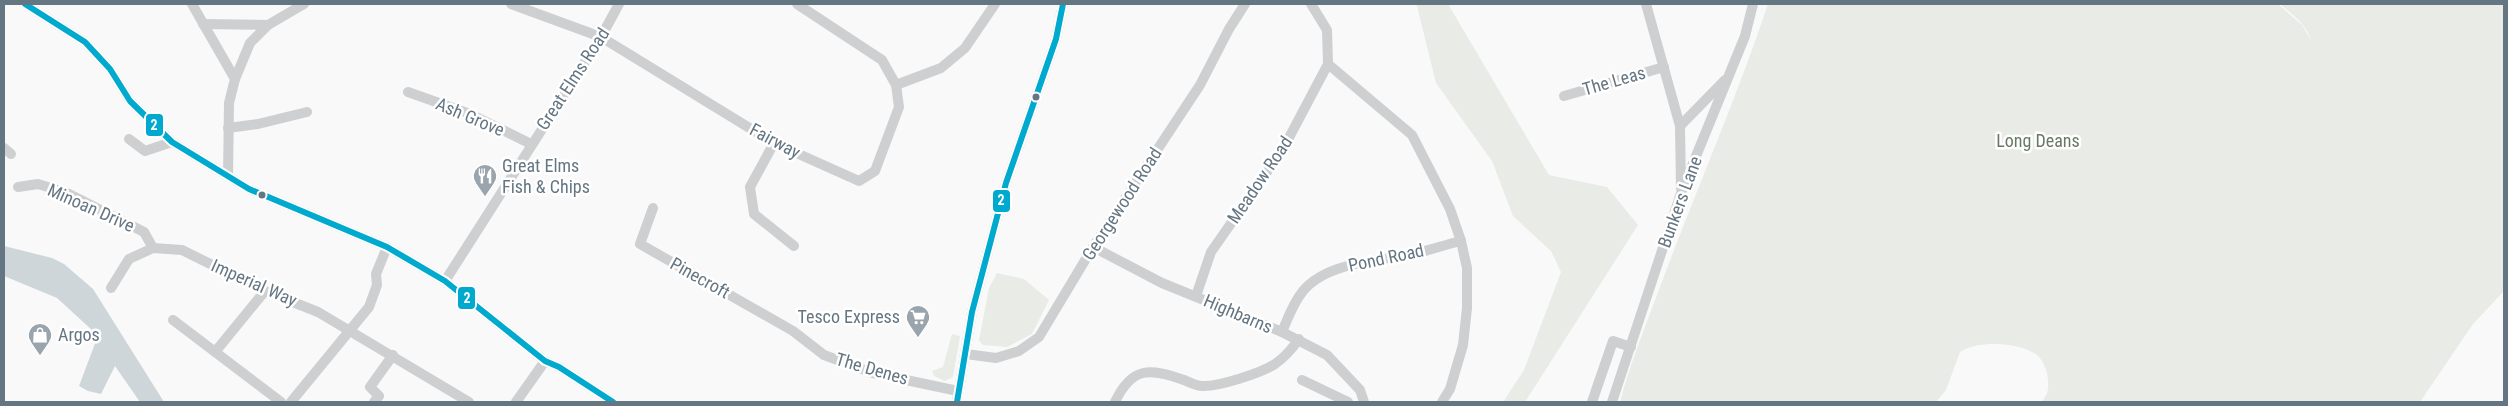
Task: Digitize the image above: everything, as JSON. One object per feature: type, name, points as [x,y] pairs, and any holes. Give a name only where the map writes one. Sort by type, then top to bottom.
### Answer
[{"type":"street","points":[[25,4],[85,42],[110,70],[130,101],[172,142],[249,189],[387,247],[445,281],[546,361],[559,367],[614,402]]},
{"type":"street","points":[[192,4],[235,79]]},
{"type":"street","points":[[228,176],[229,103],[235,79],[250,43],[268,25],[304,4]]},
{"type":"street","name":"Fairway","points":[[510,4],[601,37],[774,143],[859,181],[875,171],[899,107],[896,85]]},
{"type":"street","name":"Great Elms Road","points":[[445,281],[601,37],[619,4]]},
{"type":"street","points":[[797,4],[882,60],[896,85],[941,68],[965,48],[994,4]]},
{"type":"street","points":[[957,402],[972,312],[1006,183],[1056,38],[1063,4]]},
{"type":"street","name":"Georgewood Road","points":[[966,354],[996,358],[1019,351],[1039,337],[1093,247],[1200,85],[1232,23],[1245,4]]},
{"type":"street","points":[[1312,4],[1327,30],[1328,64],[1412,135],[1450,210],[1461,241],[1467,268],[1467,308],[1463,345],[1450,389],[1442,402]]},
{"type":"street","points":[[1646,4],[1680,126],[1681,193]]},
{"type":"street","name":"Bunkers Lane","points":[[1612,402],[1681,193],[1745,36],[1753,4]]},
{"type":"street","points":[[203,24],[268,25]]},
{"type":"street","name":"Meadow Road","points":[[1196,296],[1211,252],[1283,149],[1328,64]]},
{"type":"street","name":"The Leas","points":[[1564,96],[1664,67]]},
{"type":"street","points":[[1680,126],[1728,77]]},
{"type":"street","name":"Ash Grove","points":[[408,92],[470,114],[531,144]]},
{"type":"street","points":[[228,128],[258,124],[307,112]]},
{"type":"street","points":[[130,139],[145,151],[172,142]]},
{"type":"street","points":[[774,143],[750,187],[754,214],[794,246]]},
{"type":"street","name":"Minoan Drive","points":[[18,187],[38,184],[67,193],[144,232],[153,248],[129,259],[111,288]]},
{"type":"street","name":"Pinecroft","points":[[653,208],[640,244],[793,331]]},
{"type":"street","name":"Pond Road","points":[[1282,332],[1293,305],[1304,290],[1334,269],[1350,264],[1412,254],[1461,241]]},
{"type":"street","points":[[291,402],[369,307],[374,296],[376,274],[387,247]]},
{"type":"street","name":"Highbarns","points":[[1093,247],[1162,283],[1299,339],[1327,355],[1360,390],[1364,402]]},
{"type":"street","name":"Imperial Way","points":[[153,248],[182,250],[265,291],[304,305],[350,329],[469,402]]},
{"type":"street","points":[[215,352],[265,291]]},
{"type":"street","points":[[173,320],[281,402]]},
{"type":"street","name":"The Denes","points":[[793,331],[824,355],[867,371],[958,391]]},
{"type":"street","points":[[1115,402],[1129,380],[1144,373],[1159,371],[1201,386],[1222,382],[1273,365],[1289,353],[1299,339]]},
{"type":"street","points":[[1592,402],[1613,341],[1631,347]]},
{"type":"street","points":[[374,402],[379,396],[370,387],[393,356]]},
{"type":"street","points":[[516,402],[546,361]]},
{"type":"street","points":[[1302,380],[1348,402]]},
{"type":"green space","points":[[1413,4],[1448,4],[1549,175],[1607,187],[1638,225],[1525,402],[1503,402],[1524,370],[1561,272],[1551,251],[1513,216],[1492,161],[1436,83],[1417,6]]},
{"type":"green space","name":"Long Deans","points":[[1768,4],[2278,4],[2302,25],[2311,40],[2303,25],[2280,4],[2504,4],[2504,291],[2473,324],[2420,402],[2041,402],[2048,390],[2048,378],[2040,358],[2031,351],[2011,345],[1988,344],[1968,348],[1960,352],[1946,390],[1936,402],[1620,402],[1638,344],[1743,76]]},
{"type":"green space","points":[[997,273],[1024,279],[1049,300],[1032,334],[1007,347],[983,345],[979,340],[989,288]]},
{"type":"green space","points":[[952,334],[960,336],[953,377],[945,381],[934,376],[932,371],[943,367]]},
{"type":"shaded area","points":[[4,246],[52,258],[64,264],[93,289],[164,402],[140,402],[115,366],[101,394],[88,391],[79,386],[96,341],[92,330],[57,298],[4,276]]},
{"type":"transit line","name":"2","points":[[25,4],[85,42],[110,69],[130,101],[172,142],[249,189],[387,247],[445,281],[545,361],[559,367],[613,402]]},
{"type":"transit line","name":"2","points":[[957,402],[972,312],[1006,183],[1056,39],[1063,4]]},
{"type":"place","name":"Great Elms Fish & Chips","points":[[485,197]]},
{"type":"place","name":"Tesco Express","points":[[918,338]]},
{"type":"place","name":"Argos","points":[[40,356]]}]
